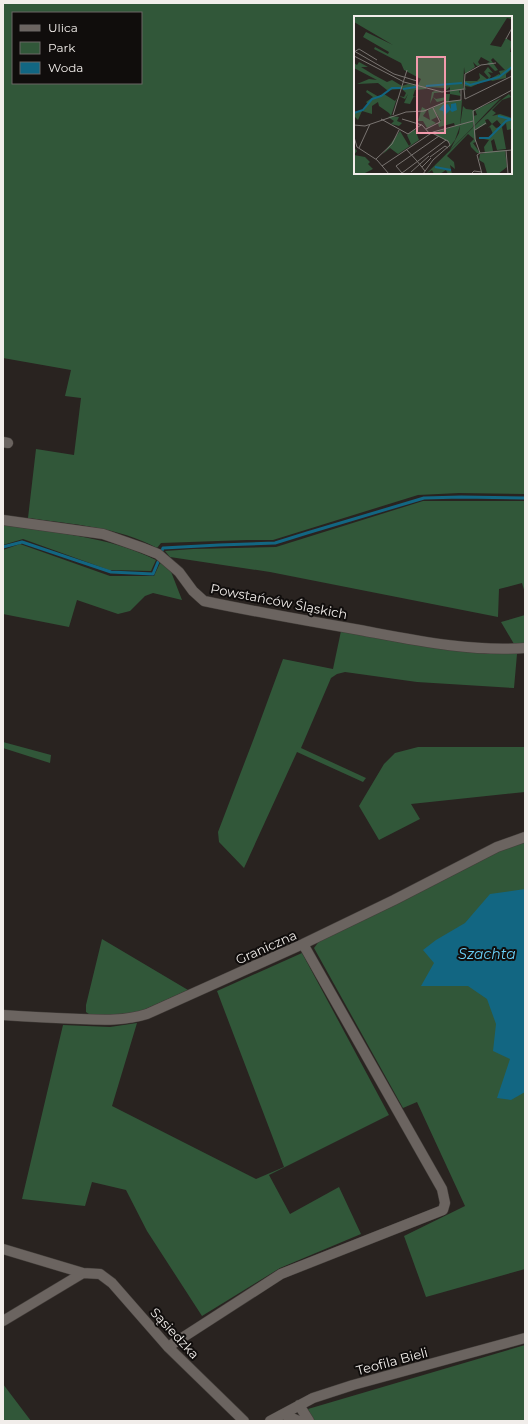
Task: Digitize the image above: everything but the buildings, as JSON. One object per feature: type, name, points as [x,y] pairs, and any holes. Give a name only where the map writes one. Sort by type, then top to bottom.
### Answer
[{"type":"street","name":"Powstańców Śląskich","points":[[3,520],[103,534],[158,554],[179,572],[193,591],[204,601],[404,638],[480,649],[502,650],[525,648]]},
{"type":"street","name":"Graniczna","points":[[3,1015],[116,1020],[147,1014],[303,944],[394,900],[490,850],[525,837]]},
{"type":"street","points":[[168,1347],[281,1274],[443,1210],[445,1203],[442,1189],[303,944]]},
{"type":"street","name":"Sąsiedzka","points":[[3,1249],[83,1273],[100,1274],[112,1283],[168,1347],[244,1421]]},
{"type":"street","points":[[3,1321],[83,1273]]},
{"type":"street","name":"Teofila Bieli","points":[[270,1421],[313,1398],[353,1385],[525,1338]]},
{"type":"street","points":[[299,1405],[309,1421]]},
{"type":"street","points":[[283,1414],[299,1421]]},
{"type":"green space","points":[[3,3],[525,3],[525,494],[459,493],[418,495],[273,540],[161,543],[157,548],[127,535],[94,527],[28,518],[36,449],[74,455],[81,398],[65,396],[71,370],[3,358]]},
{"type":"green space","points":[[423,501],[525,501],[525,593],[522,583],[499,589],[498,617],[270,572],[170,557],[165,551],[276,547]]},
{"type":"green space","points":[[3,525],[100,540],[138,552],[156,560],[151,571],[109,570],[23,539],[3,545]]},
{"type":"green space","points":[[20,544],[110,576],[154,576],[160,563],[170,569],[182,600],[153,593],[145,596],[130,611],[118,614],[77,600],[69,627],[3,614],[3,550]]},
{"type":"green space","points":[[525,615],[525,643],[514,644],[501,622]]},
{"type":"green space","points":[[341,631],[486,654],[517,654],[514,688],[417,682],[345,672],[337,674],[331,678],[301,748],[366,778],[363,782],[297,752],[244,868],[219,842],[218,832],[283,659],[333,669]]},
{"type":"green space","points":[[3,742],[51,755],[50,763],[3,748]]},
{"type":"green space","points":[[418,747],[525,747],[525,792],[411,804],[420,819],[379,840],[359,806],[384,764],[395,753]]},
{"type":"green space","points":[[525,842],[525,1269],[426,1297],[404,1236],[465,1206],[417,1102],[403,1108],[314,948],[320,940],[506,847]]},
{"type":"green space","points":[[102,939],[188,990],[141,1011],[140,1013],[93,1017],[86,1012],[86,1005]]},
{"type":"green space","points":[[302,953],[389,1115],[269,1175],[290,1214],[339,1187],[361,1234],[280,1268],[202,1316],[147,1231],[126,1190],[92,1182],[85,1206],[22,1199],[63,1025],[110,1027],[137,1023],[112,1106],[256,1179],[284,1167],[217,991]]},
{"type":"green space","points":[[525,1345],[525,1421],[315,1421],[313,1420],[308,1409]]},
{"type":"green space","points":[[3,1384],[31,1421],[3,1421]]},
{"type":"water","name":"Szachta","points":[[525,889],[525,1092],[511,1100],[497,1098],[510,1059],[493,1051],[496,1024],[487,999],[468,986],[421,986],[434,963],[423,950],[436,940],[465,923],[490,894]]},
{"type":"waterway","points":[[161,553],[163,548],[275,543],[424,498],[525,498]]},
{"type":"waterway","points":[[3,547],[22,542],[111,572],[153,574],[158,562]]}]
